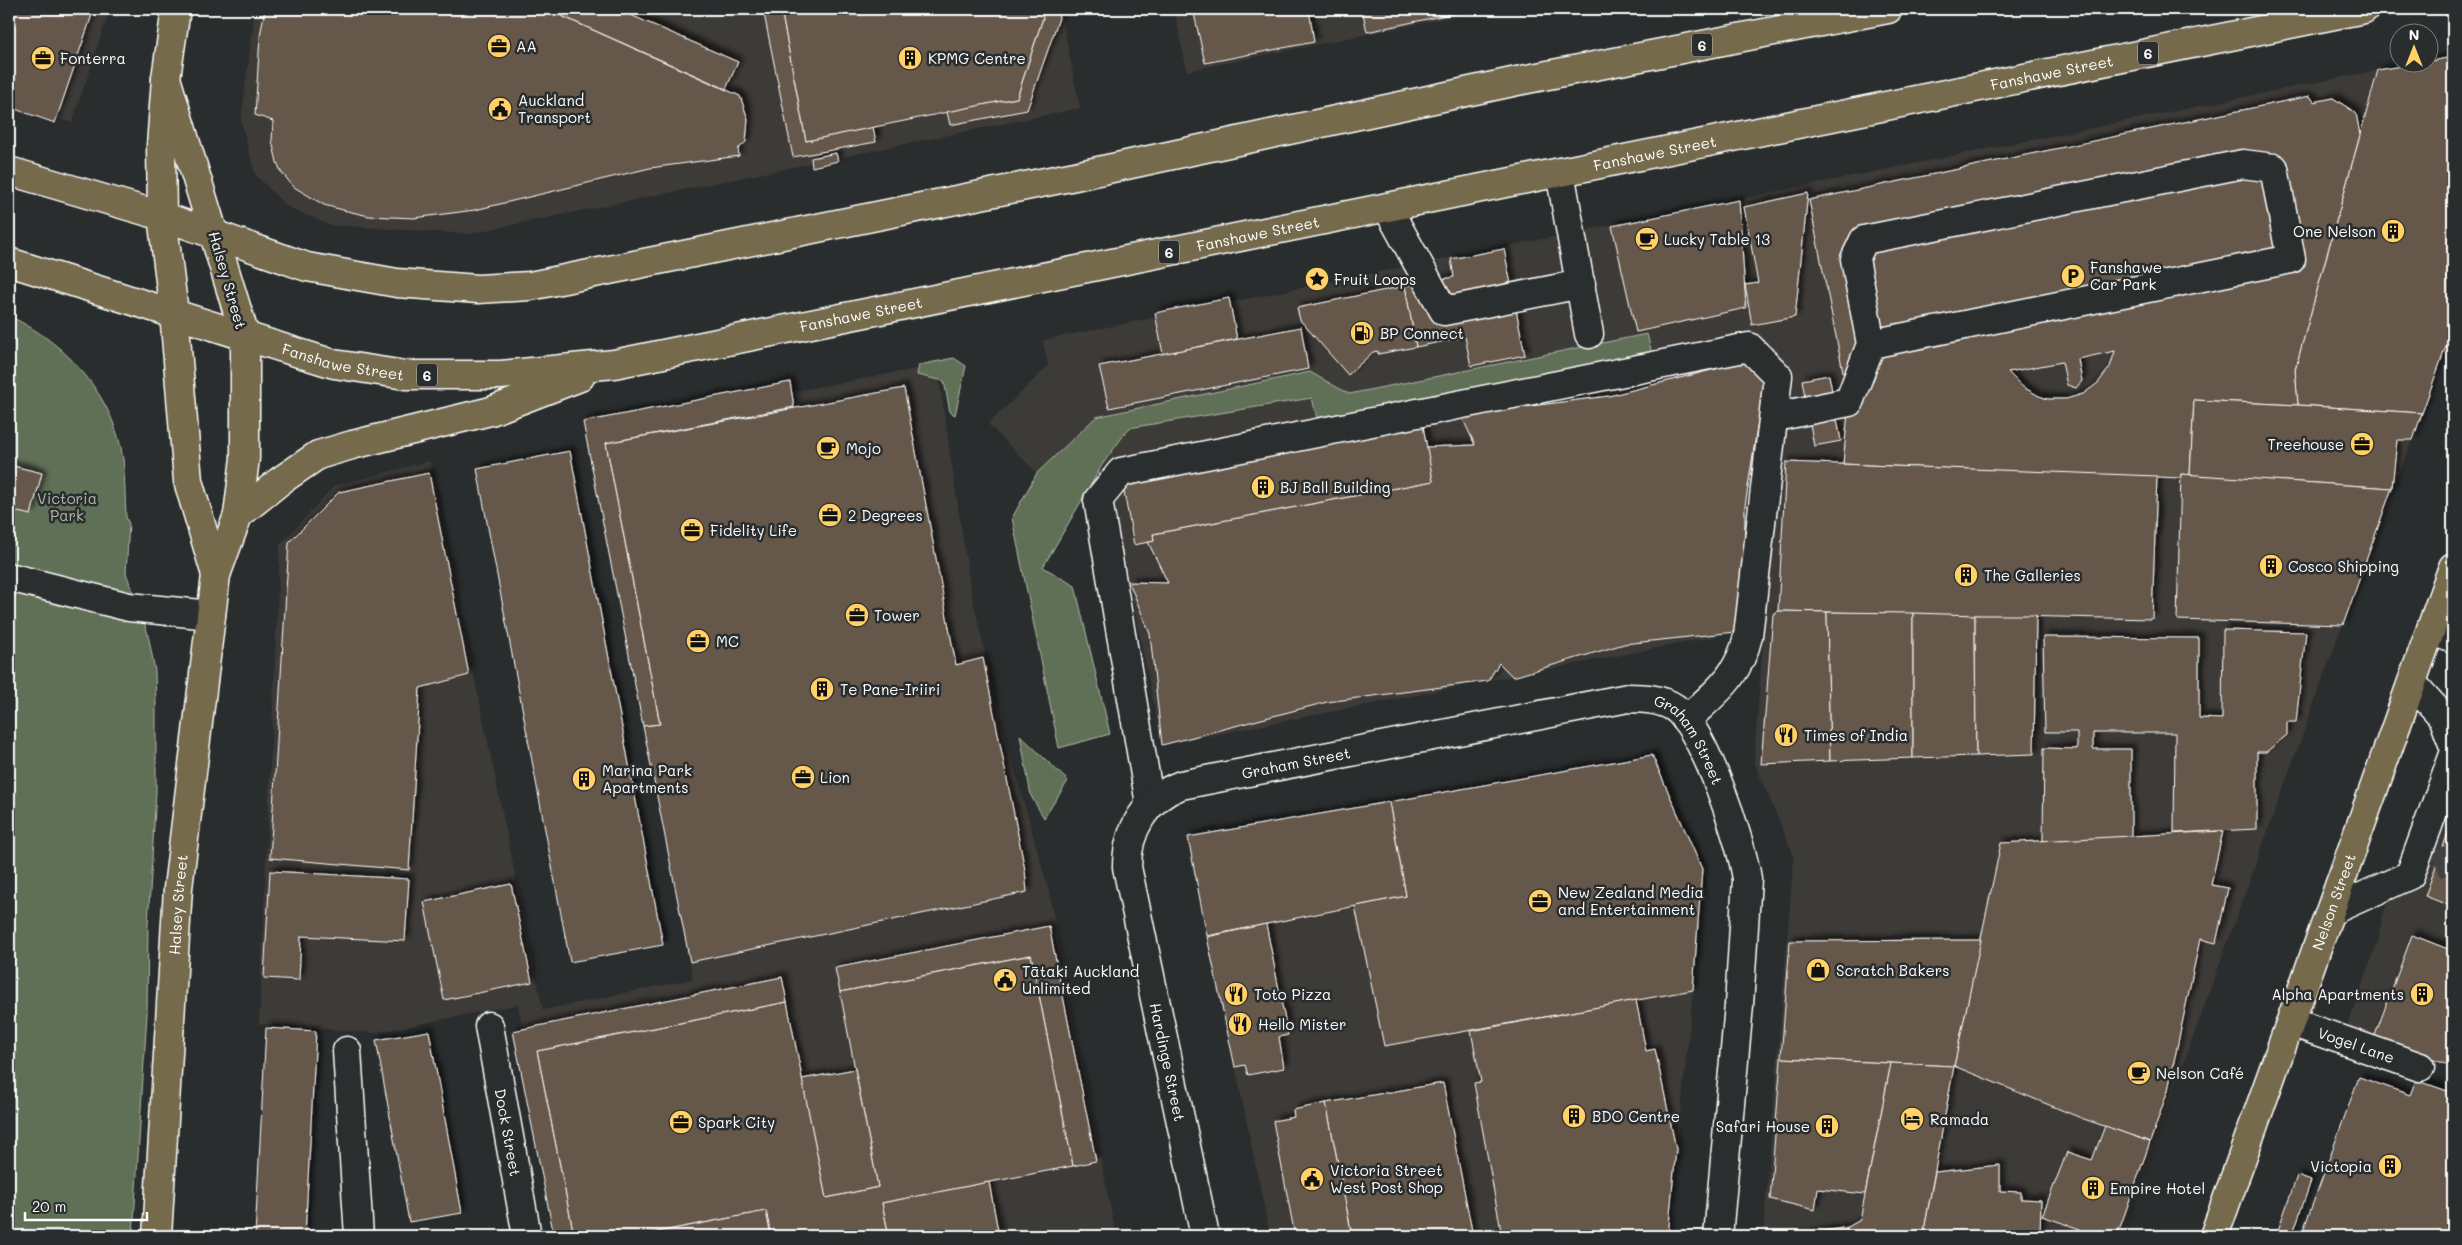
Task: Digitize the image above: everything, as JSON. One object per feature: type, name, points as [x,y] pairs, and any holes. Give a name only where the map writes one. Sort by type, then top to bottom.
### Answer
[{"type":"main road","name":"Halsey Street","points":[[176,9],[166,78],[161,146],[162,216],[174,313],[188,481],[216,575]]},
{"type":"main road","name":"6","points":[[9,171],[162,216],[307,267],[396,283],[478,290],[530,286],[952,202],[1517,81],[1888,9]]},
{"type":"main road","name":"Fanshawe Street","points":[[9,262],[334,364],[405,374],[501,375],[614,364],[2364,9]]},
{"type":"main road","name":"Halsey Street","points":[[156,1236],[178,888],[216,575],[238,515],[245,458],[244,336],[166,78]]},
{"type":"main road","points":[[238,515],[280,481],[318,456],[352,445],[491,411],[614,364]]},
{"type":"main road","name":"Nelson Street","points":[[2214,1236],[2412,684],[2442,635],[2453,567]]},
{"type":"street","points":[[1775,417],[1849,402],[1871,344],[1855,260],[1864,240],[2242,164],[2274,168],[2291,259],[1871,344]]},
{"type":"street","points":[[1560,172],[1590,334]]},
{"type":"street","points":[[1386,207],[1444,311],[1581,284]]},
{"type":"street","points":[[1150,804],[1098,500],[1121,472],[1749,347],[1778,376],[1771,536],[1748,636],[1740,660],[1730,679],[1686,720]]},
{"type":"street","points":[[9,577],[129,607],[211,615]]},
{"type":"street","points":[[2412,684],[2443,717],[2453,744]]},
{"type":"street","name":"Graham Street","points":[[1150,804],[1161,795],[1181,785],[1628,698],[1641,698],[1666,703],[1676,709],[1697,737],[1732,818],[1747,879],[1739,1005],[1718,1236]]},
{"type":"street","points":[[2410,875],[2453,757]]},
{"type":"street","name":"Hardinge Street","points":[[1150,804],[1132,832],[1127,867],[1205,1236]]},
{"type":"street","points":[[2331,912],[2436,864]]},
{"type":"street","name":"Vogel Lane","points":[[2291,1022],[2415,1061]]},
{"type":"street","name":"Dock Street","points":[[489,1026],[527,1236]]},
{"type":"street","points":[[347,1051],[359,1236]]},
{"type":"shaded area","name":"Fonterra","points":[[9,9],[110,9],[72,123],[9,103]]},
{"type":"shaded area","points":[[255,9],[1060,9],[1080,108],[468,234],[329,225],[286,206],[255,174],[241,121]]},
{"type":"shaded area","points":[[1174,9],[1490,9],[1187,71]]},
{"type":"shaded area","points":[[2453,57],[2453,327],[2413,440],[2392,488],[2121,1236],[1763,1236],[1794,856],[1754,762],[1764,627],[1162,745],[1104,462],[1129,428],[1312,398],[1317,418],[1535,377],[1647,334],[1349,394],[1310,372],[1096,417],[1037,473],[988,424],[1048,366],[1043,340],[2378,70],[2390,68],[2390,72],[2440,72],[2440,59]]},
{"type":"shaded area","points":[[937,365],[970,586],[998,711],[1048,888],[1116,1236],[562,1236],[518,1004],[375,1033],[259,1024],[280,545],[334,486],[430,461],[543,1010],[693,979],[584,430]]},
{"type":"shaded area","points":[[2453,708],[2453,1065],[2346,1029],[2380,936],[2379,931],[2384,912]]},
{"type":"shaded area","points":[[1652,755],[1702,869],[1697,953],[1668,1236],[1270,1236],[1188,837]]},
{"type":"green space","name":"Victoria Park","points":[[9,316],[50,340],[68,356],[98,393],[109,414],[118,436],[123,459],[126,517],[129,524],[126,573],[148,634],[155,671],[156,792],[148,924],[147,1014],[133,1236],[9,1236]]},
{"type":"green space","points":[[1647,334],[1652,354],[1317,418],[1312,398],[1129,428],[1104,462],[1043,567],[1075,586],[1110,734],[1059,748],[1012,518],[1037,473],[1096,417],[1310,372],[1349,394]]},
{"type":"green space","points":[[954,358],[966,366],[955,415],[950,412],[944,381],[917,375],[919,365]]},
{"type":"green space","points":[[1020,735],[1068,781],[1044,818],[1031,796]]},
{"type":"building","name":"Fonterra","points":[[9,9],[94,9],[55,123],[9,107]]},
{"type":"building","name":"Auckland Transport","points":[[265,9],[546,9],[740,96],[748,119],[746,142],[738,149],[739,156],[650,168],[475,210],[414,218],[369,216],[324,205],[294,187],[281,172],[272,141],[273,121],[255,115],[260,36]]},
{"type":"building","points":[[546,9],[617,9],[738,62],[726,89]]},
{"type":"building","points":[[763,9],[781,9],[806,141],[873,127],[876,142],[793,157]]},
{"type":"building","name":"KPMG Centre","points":[[781,9],[1040,9],[1043,18],[1017,98],[806,141]]},
{"type":"building","points":[[1040,9],[1057,9],[1059,18],[1027,110],[950,125],[947,112],[1017,98],[1043,18]]},
{"type":"building","points":[[1193,9],[1309,9],[1314,42],[1205,63]]},
{"type":"building","points":[[1362,9],[1469,9],[1469,10],[1367,32]]},
{"type":"building","name":"One Nelson","points":[[2453,57],[2453,327],[2422,413],[2298,405],[2295,370],[2378,70],[2390,68],[2390,72],[2440,72],[2440,59]]},
{"type":"building","name":"Fanshawe Car Park","points":[[2310,96],[2314,102],[2333,98],[2356,113],[2360,135],[2295,370],[2298,405],[2194,400],[2190,475],[2181,474],[2181,478],[1843,464],[1849,402],[1809,200]],"holes":[[[2115,351],[2110,367],[2098,383],[2083,394],[2066,399],[2048,399],[2039,396],[2023,387],[2008,372],[2062,362],[2067,385],[2076,388],[2082,381],[2078,359]]]},
{"type":"building","points":[[836,153],[838,161],[812,167],[811,158]]},
{"type":"building","points":[[1808,193],[1795,317],[1752,325],[1745,285],[1758,283],[1744,207]]},
{"type":"building","points":[[1739,200],[1746,308],[1636,332],[1612,226]]},
{"type":"building","points":[[1504,249],[1525,355],[1471,366],[1465,337],[1416,347],[1405,286],[1454,277],[1451,259]]},
{"type":"building","name":"BP Connect","points":[[1405,286],[1416,347],[1378,354],[1378,351],[1373,352],[1348,375],[1300,320],[1297,308]]},
{"type":"building","points":[[1229,298],[1237,339],[1163,354],[1155,313]]},
{"type":"building","points":[[1301,327],[1308,369],[1109,408],[1099,366]]},
{"type":"building","points":[[1743,362],[1764,383],[1745,506],[1744,631],[1624,644],[1513,677],[1499,663],[1488,681],[1327,702],[1162,745],[1150,634],[1129,582],[1168,583],[1148,542],[1154,541],[1153,534],[1433,481],[1426,447],[1475,445],[1461,415],[1609,396]]},
{"type":"building","points":[[1829,375],[1841,441],[1814,446],[1802,380]]},
{"type":"building","points":[[790,382],[794,407],[606,443],[660,724],[643,726],[583,422]]},
{"type":"building","name":"Te Pane-Iriiri","points":[[904,388],[956,665],[983,658],[1025,870],[1027,892],[690,962],[643,726],[660,724],[606,443]]},
{"type":"building","points":[[2194,400],[2422,413],[2413,440],[2397,440],[2392,488],[2190,475]]},
{"type":"building","name":"BJ Ball Building","points":[[1423,426],[1433,481],[1153,534],[1154,541],[1134,545],[1124,492],[1126,482]]},
{"type":"building","name":"Marina Park Apartments","points":[[570,451],[663,945],[570,962],[477,469]]},
{"type":"building","name":"The Galleries","points":[[1786,462],[2157,476],[2152,619],[1778,611]]},
{"type":"building","points":[[9,465],[42,473],[31,515],[9,510]]},
{"type":"building","points":[[429,473],[469,675],[420,688],[409,870],[270,858],[289,542],[339,492]]},
{"type":"building","name":"Cosco Shipping","points":[[2181,474],[2392,488],[2343,625],[2177,620]]},
{"type":"building","points":[[1778,611],[1827,612],[1830,761],[1761,764],[1773,614]]},
{"type":"building","points":[[1827,612],[1913,613],[1913,758],[1830,761]]},
{"type":"building","points":[[1913,613],[1975,615],[1976,756],[1913,758]]},
{"type":"building","points":[[1975,615],[2036,615],[2034,754],[1976,756]]},
{"type":"building","points":[[2223,630],[2306,632],[2296,722],[2287,722],[2287,735],[2266,752],[2257,752],[2257,829],[2174,833],[2175,733],[2093,733],[2093,749],[2131,749],[2131,837],[2043,841],[2044,748],[2077,749],[2077,732],[2045,732],[2043,637],[2199,638],[2199,718],[2222,719]]},
{"type":"building","name":"New Zealand Media and Entertainment","points":[[1652,755],[1702,869],[1693,990],[1384,1046],[1355,906],[1406,896],[1389,802]]},
{"type":"building","points":[[1389,802],[1406,896],[1207,936],[1188,837]]},
{"type":"building","points":[[2453,819],[2453,907],[2425,896]]},
{"type":"building","points":[[2223,831],[2211,885],[2228,888],[2216,943],[2200,939],[2168,1090],[2150,1142],[2081,1118],[1954,1066],[2001,843]]},
{"type":"building","points":[[270,871],[409,879],[405,941],[301,936],[299,980],[264,978]]},
{"type":"building","points":[[511,884],[532,982],[444,1000],[424,902]]},
{"type":"building","points":[[1266,924],[1288,1035],[1279,1037],[1284,1068],[1248,1075],[1245,1065],[1235,1067],[1207,937]]},
{"type":"building","points":[[1049,926],[1096,1161],[1073,1166],[1031,955],[840,992],[835,968]]},
{"type":"building","name":"Alpha Apartments","points":[[2412,935],[2453,951],[2453,1067],[2374,1038]]},
{"type":"building","points":[[1981,940],[1954,1066],[1781,1058],[1790,941]]},
{"type":"building","name":"Spark City","points":[[1031,955],[1073,1166],[882,1203],[889,1236],[771,1236],[766,1211],[637,1236],[574,1236],[537,1051],[787,1002],[826,1198],[878,1187],[840,992]]},
{"type":"building","points":[[782,977],[787,1002],[537,1051],[574,1236],[554,1236],[513,1031]]},
{"type":"building","name":"BDO Centre","points":[[1636,1000],[1646,1051],[1655,1049],[1676,1149],[1668,1236],[1502,1236],[1474,1083],[1481,1082],[1471,1031]]},
{"type":"building","points":[[266,1028],[316,1031],[305,1236],[255,1236]]},
{"type":"building","points":[[429,1031],[462,1213],[409,1222],[376,1040]]},
{"type":"building","name":"Safari House","points":[[1781,1058],[1891,1063],[1865,1194],[1818,1189],[1815,1210],[1770,1199]]},
{"type":"building","name":"Ramada","points":[[1891,1063],[1954,1066],[1923,1236],[1795,1236],[1848,1227],[1860,1220]]},
{"type":"building","points":[[855,1069],[878,1187],[826,1198],[802,1079]]},
{"type":"building","name":"Victopia","points":[[2359,1077],[2410,1095],[2416,1080],[2453,1093],[2453,1236],[2301,1236]]},
{"type":"building","points":[[1443,1083],[1473,1236],[1352,1236],[1326,1103]]},
{"type":"building","name":"Victoria Street West Post Shop","points":[[1326,1103],[1352,1236],[1295,1236],[1273,1121],[1294,1117],[1293,1110]]},
{"type":"building","name":"Empire Hotel","points":[[2105,1126],[2150,1142],[2117,1236],[2071,1236],[2080,1229],[2042,1216],[2067,1152],[2092,1160]]},
{"type":"building","points":[[2000,1165],[2000,1191],[2021,1192],[2021,1199],[2041,1200],[2040,1236],[1923,1236],[1935,1172]]},
{"type":"building","points":[[2297,1176],[2311,1181],[2292,1236],[2276,1236]]},
{"type":"building","points":[[989,1182],[999,1236],[889,1236],[882,1203]]},
{"type":"building","points":[[766,1211],[771,1236],[637,1236]]},
{"type":"tunnel","points":[[2436,864],[2453,858]]},
{"type":"place","name":"AA","points":[[499,46]]},
{"type":"place","name":"Fonterra","points":[[43,58]]},
{"type":"place","name":"KPMG Centre","points":[[910,58]]},
{"type":"place","name":"Auckland Transport","points":[[500,109]]},
{"type":"place","name":"One Nelson","points":[[2393,231]]},
{"type":"place","name":"Lucky Table 13","points":[[1647,239]]},
{"type":"place","name":"Fanshawe Car Park","points":[[2073,276]]},
{"type":"place","name":"Fruit Loops","points":[[1317,279]]},
{"type":"place","name":"BP Connect","points":[[1362,333]]},
{"type":"place","name":"Treehouse","points":[[2362,444]]},
{"type":"place","name":"Mojo","points":[[828,448]]},
{"type":"place","name":"BJ Ball Building","points":[[1263,487]]},
{"type":"place","name":"2 Degrees","points":[[830,515]]},
{"type":"place","name":"Fidelity Life","points":[[692,530]]},
{"type":"place","name":"Cosco Shipping","points":[[2271,566]]},
{"type":"place","name":"The Galleries","points":[[1966,575]]},
{"type":"place","name":"Tower","points":[[857,615]]},
{"type":"place","name":"MC","points":[[698,641]]},
{"type":"place","name":"Te Pane-Iriiri","points":[[822,689]]},
{"type":"place","name":"Times of India","points":[[1786,735]]},
{"type":"place","name":"Lion","points":[[803,777]]},
{"type":"place","name":"Marina Park Apartments","points":[[584,779]]},
{"type":"place","name":"New Zealand Media and Entertainment","points":[[1540,901]]},
{"type":"place","name":"Scratch Bakers","points":[[1818,970]]},
{"type":"place","name":"Tātaki Auckland Unlimited","points":[[1005,980]]},
{"type":"place","name":"Toto Pizza","points":[[1236,994]]},
{"type":"place","name":"Alpha Apartments","points":[[2422,994]]},
{"type":"place","name":"Hello Mister","points":[[1240,1024]]},
{"type":"place","name":"Nelson Café","points":[[2139,1073]]},
{"type":"place","name":"BDO Centre","points":[[1574,1116]]},
{"type":"place","name":"Ramada","points":[[1912,1119]]},
{"type":"place","name":"Spark City","points":[[681,1122]]},
{"type":"place","name":"Safari House","points":[[1827,1126]]},
{"type":"place","name":"Victopia","points":[[2390,1166]]},
{"type":"place","name":"Victoria Street West Post Shop","points":[[1312,1179]]},
{"type":"place","name":"Empire Hotel","points":[[2093,1188]]}]
